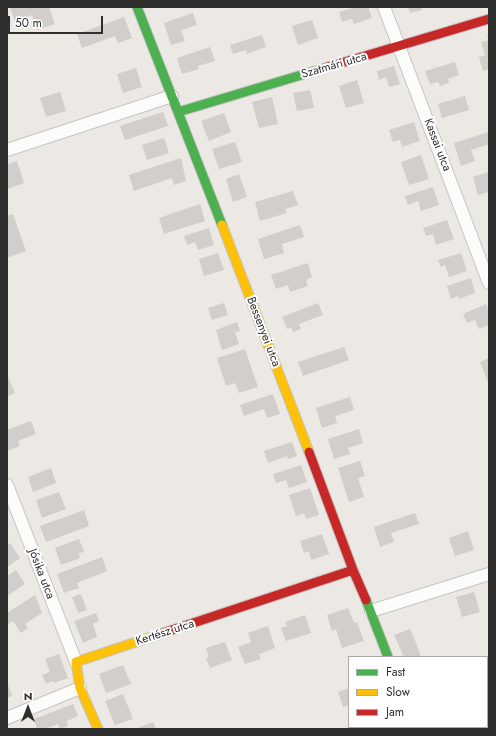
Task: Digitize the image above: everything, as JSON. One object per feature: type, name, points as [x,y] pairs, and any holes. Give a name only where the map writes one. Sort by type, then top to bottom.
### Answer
[{"type":"street","name":"Bessenyei utca","points":[[137,7],[388,656]]},
{"type":"street","name":"Kassai utca","points":[[384,7],[489,283]]},
{"type":"street","name":"Szatmári utca","points":[[178,112],[400,47],[489,19]]},
{"type":"street","points":[[7,150],[172,96]]},
{"type":"street","name":"Jósika utca","points":[[7,485],[76,662]]},
{"type":"street","name":"Kertész utca","points":[[76,662],[354,570]]},
{"type":"street","points":[[371,611],[489,574]]},
{"type":"street","points":[[76,662],[80,688],[98,729]]},
{"type":"street","points":[[7,718],[80,688]]},
{"type":"building","points":[[49,7],[55,24],[37,30],[32,15],[15,21],[10,8]]},
{"type":"building","points":[[356,7],[368,7],[372,18],[354,24],[352,19],[342,22],[339,12]]},
{"type":"building","points":[[408,7],[422,7],[422,10],[410,13]]},
{"type":"building","points":[[193,13],[197,25],[181,30],[185,41],[171,45],[164,23]]},
{"type":"building","points":[[124,17],[132,38],[118,43],[115,36],[82,48],[77,34]]},
{"type":"building","points":[[312,20],[318,38],[298,45],[292,26]]},
{"type":"building","points":[[262,35],[266,47],[247,54],[246,50],[233,54],[230,45]]},
{"type":"building","points":[[489,40],[489,69],[483,71],[479,57],[485,55],[481,42]]},
{"type":"building","points":[[210,47],[215,61],[198,66],[199,69],[182,74],[177,58]]},
{"type":"building","points":[[455,62],[459,75],[448,79],[449,83],[440,86],[438,82],[430,84],[425,71]]},
{"type":"building","points":[[394,66],[400,84],[389,87],[386,77],[379,80],[377,71]]},
{"type":"building","points":[[136,68],[142,87],[123,93],[117,74]]},
{"type":"building","points":[[357,80],[364,103],[346,108],[339,86]]},
{"type":"building","points":[[310,90],[314,108],[297,111],[293,93]]},
{"type":"building","points":[[60,92],[66,111],[46,117],[40,98]]},
{"type":"building","points":[[465,96],[469,110],[442,118],[438,104]]},
{"type":"building","points":[[272,97],[278,124],[259,128],[252,102]]},
{"type":"building","points":[[163,112],[168,126],[125,140],[120,126]]},
{"type":"building","points":[[224,113],[231,132],[209,141],[201,121]]},
{"type":"building","points":[[414,122],[420,141],[402,147],[400,140],[393,142],[389,130]]},
{"type":"building","points":[[489,132],[489,144],[471,150],[475,161],[461,166],[454,143]]},
{"type":"building","points":[[164,138],[169,153],[147,160],[142,145]]},
{"type":"building","points":[[235,142],[242,162],[219,169],[212,149]]},
{"type":"building","points":[[421,155],[429,179],[409,185],[401,162]]},
{"type":"building","points":[[181,158],[186,181],[174,185],[172,178],[134,191],[129,175]]},
{"type":"building","points":[[17,161],[24,183],[7,189],[7,164]]},
{"type":"building","points":[[489,172],[489,192],[478,195],[473,177]]},
{"type":"building","points":[[239,174],[247,197],[233,202],[226,179]]},
{"type":"building","points":[[433,187],[439,205],[421,211],[418,201],[408,205],[405,196]]},
{"type":"building","points":[[293,191],[298,205],[285,209],[287,213],[260,221],[255,202]]},
{"type":"building","points":[[200,204],[205,221],[164,234],[159,218]]},
{"type":"building","points":[[13,214],[26,251],[7,258],[7,216]]},
{"type":"building","points":[[447,220],[454,239],[436,245],[433,234],[426,236],[423,228]]},
{"type":"building","points":[[300,225],[304,237],[282,244],[284,253],[264,259],[258,239]]},
{"type":"building","points":[[209,228],[214,245],[198,250],[195,242],[187,245],[184,236]]},
{"type":"building","points":[[218,253],[224,270],[204,276],[199,259]]},
{"type":"building","points":[[461,253],[467,271],[449,277],[445,265],[441,267],[438,260]]},
{"type":"building","points":[[308,263],[312,277],[306,280],[308,286],[290,292],[288,285],[276,289],[271,275]]},
{"type":"building","points":[[471,278],[475,293],[459,299],[458,296],[451,299],[447,286]]},
{"type":"building","points":[[224,303],[228,315],[212,320],[208,308]]},
{"type":"building","points":[[318,303],[323,315],[299,324],[301,329],[293,332],[291,327],[287,329],[282,317]]},
{"type":"building","points":[[486,304],[489,311],[489,325],[479,329],[475,320],[467,323],[463,314]]},
{"type":"building","points":[[237,322],[240,331],[235,332],[239,344],[222,350],[216,330]]},
{"type":"building","points":[[344,347],[349,360],[303,376],[298,362]]},
{"type":"building","points":[[245,349],[258,387],[239,393],[235,383],[226,386],[217,358]]},
{"type":"building","points":[[489,358],[489,380],[487,380],[480,362]]},
{"type":"building","points":[[8,377],[15,393],[7,396],[7,378]]},
{"type":"building","points":[[273,394],[280,414],[267,418],[264,409],[244,416],[240,405]]},
{"type":"building","points":[[350,397],[354,410],[335,416],[337,423],[322,428],[316,408]]},
{"type":"building","points":[[31,421],[36,434],[18,441],[20,446],[7,451],[7,430]]},
{"type":"building","points":[[359,429],[363,443],[348,448],[350,454],[334,459],[328,439]]},
{"type":"building","points":[[292,442],[297,456],[288,459],[287,456],[268,463],[264,451]]},
{"type":"building","points":[[360,461],[365,476],[358,478],[364,497],[349,502],[338,468]]},
{"type":"building","points":[[301,465],[307,482],[289,488],[286,480],[276,483],[273,474]]},
{"type":"building","points":[[51,468],[56,483],[33,492],[28,477]]},
{"type":"building","points":[[310,488],[319,515],[306,519],[304,513],[296,516],[289,495]]},
{"type":"building","points":[[59,492],[66,509],[42,518],[36,500]]},
{"type":"building","points":[[84,510],[89,526],[46,542],[40,526]]},
{"type":"building","points":[[415,513],[419,524],[391,533],[394,542],[380,547],[374,527]]},
{"type":"building","points":[[468,531],[474,550],[455,556],[449,538]]},
{"type":"building","points":[[322,534],[329,554],[311,560],[309,551],[304,553],[300,541]]},
{"type":"building","points":[[79,539],[84,552],[79,553],[80,558],[61,565],[55,548]]},
{"type":"building","points":[[10,543],[20,558],[7,567],[7,545]]},
{"type":"building","points":[[102,557],[107,571],[77,583],[79,588],[64,593],[57,574]]},
{"type":"building","points":[[16,570],[25,584],[7,596],[7,576]]},
{"type":"building","points":[[474,592],[480,612],[462,617],[456,597]]},
{"type":"building","points":[[81,594],[87,610],[78,613],[72,597]]},
{"type":"building","points":[[35,595],[42,613],[25,624],[28,628],[21,633],[13,621],[8,624],[7,613]]},
{"type":"building","points":[[348,608],[354,623],[357,622],[364,641],[342,648],[336,629],[332,631],[327,615]]},
{"type":"building","points":[[96,613],[99,621],[93,624],[97,637],[83,643],[74,621]]},
{"type":"building","points":[[305,615],[311,633],[286,641],[281,628],[287,626],[285,622]]},
{"type":"building","points":[[268,626],[275,648],[259,654],[261,659],[245,664],[238,647],[251,642],[248,633]]},
{"type":"building","points":[[410,629],[421,656],[404,656],[394,635]]},
{"type":"building","points":[[225,642],[232,660],[210,668],[206,658],[209,657],[206,648]]},
{"type":"building","points":[[59,654],[68,678],[46,684],[42,675],[50,672],[45,659]]},
{"type":"building","points":[[123,665],[131,684],[106,693],[99,674]]},
{"type":"building","points":[[7,682],[12,696],[7,698]]},
{"type":"building","points":[[348,688],[348,705],[343,707],[338,692]]},
{"type":"building","points":[[123,694],[133,719],[115,725],[105,701]]},
{"type":"building","points":[[73,704],[78,716],[67,721],[68,726],[60,729],[58,724],[45,729],[37,729],[34,719]]},
{"type":"building","points":[[153,722],[156,729],[135,729]]},
{"type":"building","points":[[350,728],[391,729],[350,729]]},
{"type":"building","points":[[442,728],[456,728],[454,729]]},
{"type":"traffic: fast","points":[[137,7],[222,225]]},
{"type":"traffic: fast","points":[[178,112],[328,67]]},
{"type":"traffic: fast","points":[[366,600],[388,656]]},
{"type":"traffic: slow","points":[[222,225],[309,452]]},
{"type":"traffic: slow","points":[[98,729],[80,688],[76,662],[157,635]]},
{"type":"traffic: jam","points":[[328,67],[489,19]]},
{"type":"traffic: jam","points":[[309,452],[353,570],[366,600]]},
{"type":"traffic: jam","points":[[157,635],[353,570]]}]
